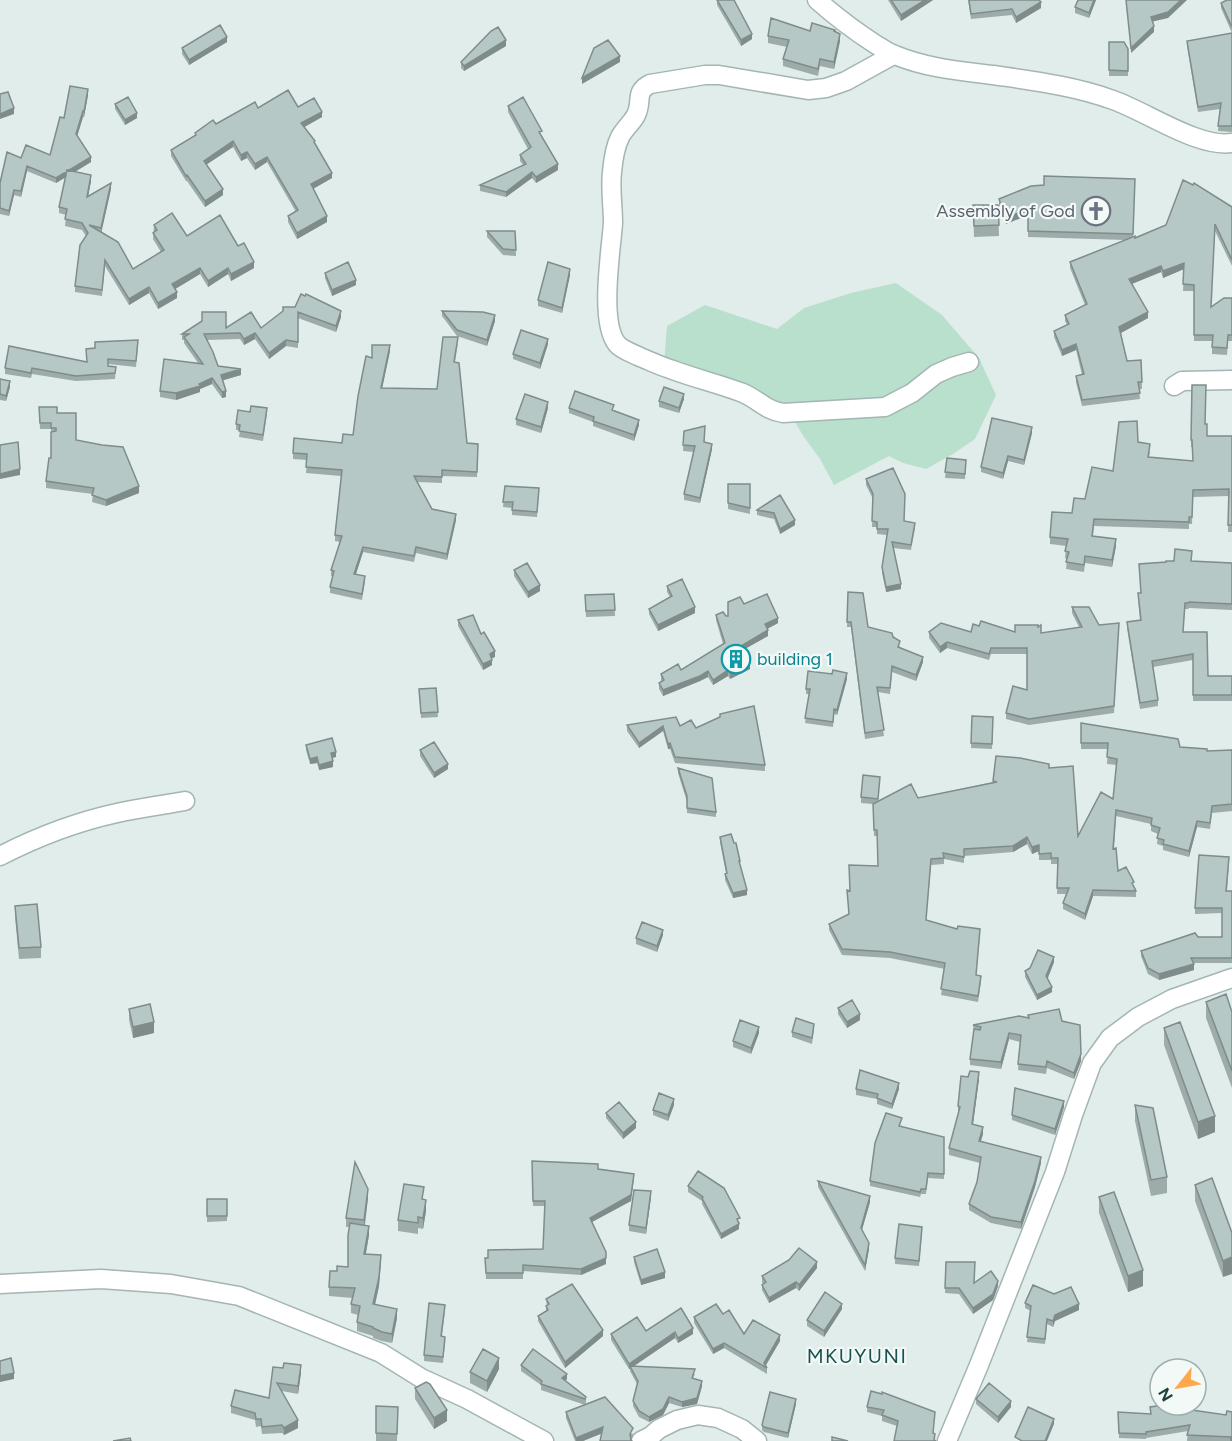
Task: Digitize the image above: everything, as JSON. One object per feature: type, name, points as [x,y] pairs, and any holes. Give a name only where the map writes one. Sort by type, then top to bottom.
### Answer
[{"type":"street","points":[[817,0],[862,35],[893,55],[917,63],[954,70],[1085,91],[1117,101],[1195,138],[1222,145],[1232,143]]},
{"type":"street","points":[[893,55],[846,81],[826,88],[808,90],[705,75],[650,84],[645,87],[639,96],[636,116],[621,136],[617,146],[611,173],[613,220],[607,311],[610,332],[616,343],[623,349],[668,369],[747,395],[773,411],[783,413],[885,407],[912,393],[936,374],[969,362]]},
{"type":"street","points":[[1173,386],[1182,381],[1232,380]]},
{"type":"street","points":[[0,856],[26,842],[64,828],[116,813],[185,801]]},
{"type":"street","points":[[947,1441],[1055,1172],[1072,1115],[1092,1063],[1110,1038],[1138,1017],[1172,999],[1232,978]]},
{"type":"street","points":[[0,1284],[101,1279],[171,1284],[239,1296],[381,1353],[421,1378],[467,1399],[544,1441]]},
{"type":"street","points":[[641,1441],[677,1420],[698,1415],[718,1418],[742,1429],[757,1441]]},
{"type":"green space","points":[[896,283],[942,315],[979,358],[996,395],[975,439],[926,469],[903,463],[889,456],[834,485],[790,414],[733,379],[699,373],[664,363],[667,326],[705,305],[777,329],[804,308],[851,293]]},
{"type":"building","points":[[717,0],[734,0],[752,34],[741,40]]},
{"type":"building","points":[[891,0],[925,0],[901,15]]},
{"type":"building","points":[[969,0],[1039,0],[1041,2],[1016,17],[1012,9],[971,14]]},
{"type":"building","points":[[1078,0],[1094,0],[1089,13],[1075,7]]},
{"type":"building","points":[[1126,0],[1181,0],[1168,12],[1151,17],[1154,26],[1131,48]]},
{"type":"building","points":[[1232,0],[1232,27],[1221,3]]},
{"type":"building","points":[[771,18],[810,31],[812,23],[835,30],[840,34],[834,62],[820,59],[818,69],[783,59],[789,40],[768,36]]},
{"type":"building","points":[[220,25],[227,37],[189,60],[182,48]]},
{"type":"building","points":[[498,27],[506,40],[464,66],[461,62],[491,31]]},
{"type":"building","points":[[1232,33],[1232,126],[1218,126],[1221,103],[1198,107],[1187,41]]},
{"type":"building","points":[[608,40],[620,56],[582,78],[594,48]]},
{"type":"building","points":[[1109,42],[1124,42],[1128,49],[1128,71],[1109,70]]},
{"type":"building","points":[[70,86],[88,89],[84,112],[76,134],[91,157],[56,178],[27,166],[21,191],[14,190],[9,211],[0,208],[0,183],[7,152],[21,158],[26,145],[50,155],[60,117],[64,118]]},
{"type":"building","points":[[288,90],[298,107],[314,98],[322,112],[301,123],[315,141],[332,173],[311,184],[327,216],[297,233],[288,216],[298,210],[267,157],[255,164],[247,152],[241,155],[233,141],[204,161],[223,189],[205,201],[186,176],[171,150],[196,135],[195,133],[213,120],[216,124],[255,102],[258,108]]},
{"type":"building","points":[[8,92],[14,108],[0,114],[0,94]]},
{"type":"building","points":[[128,97],[137,113],[125,120],[115,104]]},
{"type":"building","points":[[523,97],[542,131],[539,132],[558,164],[536,177],[532,172],[506,192],[480,185],[526,164],[520,155],[531,147],[508,106]]},
{"type":"building","points":[[67,170],[91,175],[87,197],[111,183],[101,228],[89,225],[118,242],[133,269],[164,250],[153,233],[157,230],[154,225],[172,213],[187,236],[220,215],[238,246],[244,243],[254,262],[231,274],[228,268],[208,281],[200,268],[172,284],[177,292],[158,303],[149,287],[129,299],[105,260],[102,290],[75,286],[80,245],[88,233],[82,223],[65,219],[67,209],[59,207]]},
{"type":"building","points":[[1044,176],[1135,179],[1133,234],[1028,231],[1028,209],[1006,218],[999,199],[1031,186],[1044,185]]},
{"type":"building","points":[[1183,180],[1193,185],[1194,183],[1232,207],[1232,260],[1215,224],[1211,307],[1224,298],[1232,298],[1232,335],[1228,335],[1227,348],[1212,347],[1213,335],[1194,335],[1194,285],[1183,284],[1184,263],[1163,271],[1161,266],[1129,279],[1148,312],[1119,327],[1127,361],[1141,360],[1142,382],[1138,382],[1140,393],[1082,400],[1076,376],[1084,374],[1076,344],[1062,350],[1054,331],[1069,324],[1065,315],[1087,304],[1070,262],[1166,225]]},
{"type":"building","points":[[973,205],[998,205],[999,225],[974,226]]},
{"type":"building","points":[[487,231],[515,231],[516,250],[503,249]]},
{"type":"building","points":[[348,262],[356,280],[332,290],[325,273]]},
{"type":"building","points":[[548,262],[570,269],[562,308],[538,300]]},
{"type":"building","points":[[301,294],[305,296],[306,294],[341,311],[336,326],[298,312],[298,342],[286,340],[269,353],[255,333],[244,339],[240,333],[204,334],[218,366],[241,369],[221,375],[226,391],[222,392],[212,378],[199,384],[200,386],[176,393],[160,391],[164,359],[203,364],[184,337],[189,334],[182,334],[202,321],[202,312],[226,312],[226,328],[251,312],[261,328],[283,311],[283,307],[295,307]]},
{"type":"building","points":[[442,311],[483,312],[495,315],[487,340],[457,330]]},
{"type":"building","points":[[521,330],[548,339],[540,363],[513,354]]},
{"type":"building","points":[[443,337],[458,337],[454,362],[459,363],[467,443],[478,444],[477,472],[442,470],[442,477],[414,476],[432,509],[456,514],[447,554],[416,547],[414,556],[363,547],[354,574],[365,576],[362,594],[330,587],[334,571],[331,570],[342,536],[335,535],[342,470],[306,467],[307,454],[293,453],[294,438],[342,443],[343,434],[353,435],[366,356],[372,358],[372,345],[390,345],[381,388],[437,389]]},
{"type":"building","points":[[138,340],[136,361],[108,359],[108,366],[116,367],[115,373],[76,376],[32,368],[31,373],[5,368],[9,346],[87,362],[86,349],[95,348],[95,342]]},
{"type":"building","points":[[0,379],[10,381],[6,396],[0,394]]},
{"type":"building","points":[[1192,385],[1206,385],[1207,436],[1232,436],[1232,525],[1228,525],[1229,489],[1193,490],[1192,517],[1189,517],[1189,522],[1094,519],[1092,536],[1116,539],[1112,560],[1085,556],[1084,565],[1066,562],[1069,552],[1065,551],[1068,539],[1050,537],[1052,512],[1072,513],[1074,498],[1085,499],[1092,467],[1113,471],[1119,422],[1137,421],[1138,442],[1150,444],[1148,457],[1193,461]]},
{"type":"building","points":[[664,387],[684,394],[679,408],[659,401]]},
{"type":"building","points":[[575,391],[614,405],[612,410],[639,420],[634,435],[593,421],[594,417],[569,408]]},
{"type":"building","points":[[525,394],[548,402],[541,427],[516,419]]},
{"type":"building","points":[[251,406],[267,408],[263,435],[239,431],[240,425],[236,424],[238,410],[250,412]]},
{"type":"building","points":[[39,407],[57,407],[57,413],[76,413],[76,440],[123,447],[139,486],[106,500],[92,495],[94,488],[46,481],[49,458],[51,458],[51,432],[56,431],[56,428],[51,428],[51,423],[40,423]]},
{"type":"building","points":[[992,418],[1032,427],[1024,460],[1008,456],[1003,473],[981,467]]},
{"type":"building","points":[[705,426],[704,442],[712,444],[700,498],[684,494],[695,446],[683,445],[684,431]]},
{"type":"building","points":[[18,442],[20,469],[0,474],[0,445]]},
{"type":"building","points":[[947,458],[966,460],[965,474],[945,472]]},
{"type":"building","points":[[893,468],[905,494],[904,521],[915,523],[911,545],[892,542],[901,584],[886,587],[882,567],[888,529],[877,529],[877,522],[872,521],[873,494],[866,479]]},
{"type":"building","points":[[728,484],[750,484],[750,508],[728,503]]},
{"type":"building","points":[[505,486],[539,488],[537,512],[512,510],[513,502],[503,502]]},
{"type":"building","points":[[780,495],[795,520],[780,529],[774,513],[757,510]]},
{"type":"building","points":[[1175,549],[1192,551],[1191,561],[1232,563],[1232,604],[1185,603],[1183,632],[1207,632],[1208,676],[1232,676],[1232,695],[1193,695],[1193,654],[1152,661],[1158,700],[1140,703],[1127,622],[1141,620],[1138,593],[1141,593],[1139,564],[1174,561]]},
{"type":"building","points":[[527,563],[540,585],[528,592],[514,570]]},
{"type":"building","points":[[682,579],[695,607],[658,625],[649,609],[672,596],[667,586]]},
{"type":"building","points":[[848,592],[863,593],[868,627],[892,633],[893,637],[900,641],[898,647],[923,657],[916,675],[892,666],[890,688],[877,687],[884,730],[865,733],[851,622],[847,622]]},
{"type":"building","points":[[614,594],[615,610],[586,611],[585,595]]},
{"type":"building","points":[[767,594],[778,618],[765,624],[768,630],[741,646],[750,663],[730,673],[728,670],[713,680],[708,671],[663,690],[659,683],[664,680],[661,674],[678,664],[681,670],[725,643],[716,615],[723,612],[728,616],[728,602],[740,597],[744,604]]},
{"type":"building","points":[[1072,607],[1089,607],[1099,625],[1119,623],[1114,706],[1029,719],[1006,713],[1013,686],[1027,690],[1027,648],[991,648],[989,654],[947,642],[940,647],[929,632],[941,623],[971,632],[973,624],[979,626],[981,621],[1015,632],[1015,625],[1038,625],[1038,627],[1041,625],[1041,633],[1082,627]]},
{"type":"building","points":[[473,615],[481,634],[484,632],[495,651],[490,654],[492,660],[483,664],[458,620]]},
{"type":"building","points":[[833,670],[847,673],[837,710],[834,709],[833,722],[805,718],[810,689],[806,689],[808,671],[832,674]]},
{"type":"building","points":[[436,688],[438,712],[421,713],[419,689]]},
{"type":"building","points":[[754,706],[765,765],[675,757],[670,743],[668,744],[663,726],[639,743],[627,725],[676,717],[680,726],[691,720],[696,728],[720,717],[720,714]]},
{"type":"building","points":[[972,716],[993,717],[992,744],[971,743]]},
{"type":"building","points":[[1081,723],[1178,739],[1180,747],[1207,749],[1207,751],[1232,750],[1232,804],[1212,806],[1210,823],[1197,821],[1189,851],[1163,844],[1164,840],[1157,838],[1160,828],[1151,825],[1152,818],[1116,810],[1113,849],[1116,848],[1118,871],[1126,867],[1136,891],[1093,890],[1085,914],[1063,903],[1069,888],[1057,888],[1058,858],[1051,858],[1051,853],[1039,854],[1039,845],[1032,847],[1027,837],[1013,846],[964,849],[964,857],[943,853],[944,858],[931,859],[926,920],[957,929],[958,926],[980,929],[976,975],[981,976],[978,996],[941,989],[945,963],[890,952],[842,949],[829,924],[849,914],[847,890],[850,891],[849,865],[878,866],[877,830],[874,830],[873,804],[911,784],[918,798],[997,782],[993,781],[996,756],[1049,764],[1049,768],[1073,766],[1078,836],[1101,792],[1113,799],[1117,759],[1107,757],[1108,743],[1081,743]]},
{"type":"building","points":[[332,738],[336,752],[331,753],[333,761],[319,765],[317,757],[310,759],[306,745]]},
{"type":"building","points":[[434,742],[448,764],[434,773],[420,750]]},
{"type":"building","points":[[678,768],[712,778],[716,812],[687,808],[687,796]]},
{"type":"building","points":[[863,775],[880,777],[878,799],[861,797]]},
{"type":"building","points":[[731,834],[736,843],[747,890],[733,893],[725,874],[727,873],[720,837]]},
{"type":"building","points":[[1199,855],[1229,857],[1226,891],[1232,891],[1232,958],[1191,958],[1194,964],[1159,974],[1148,968],[1141,951],[1195,933],[1198,937],[1222,937],[1222,908],[1195,908]]},
{"type":"building","points":[[37,904],[41,947],[19,948],[15,906]]},
{"type":"building","points":[[642,922],[663,930],[657,946],[636,938]]},
{"type":"building","points":[[1038,950],[1054,957],[1046,976],[1052,987],[1037,995],[1025,971],[1030,968]]},
{"type":"building","points":[[1226,994],[1232,1012],[1232,1071],[1206,1002]]},
{"type":"building","points":[[852,1000],[860,1014],[847,1022],[838,1008]]},
{"type":"building","points":[[150,1004],[154,1022],[133,1027],[129,1009]]},
{"type":"building","points":[[1059,1009],[1062,1021],[1080,1025],[1081,1054],[1074,1073],[1047,1061],[1046,1067],[1018,1064],[1021,1035],[1009,1033],[1001,1062],[970,1059],[974,1029],[980,1030],[981,1027],[973,1025],[1019,1016],[1029,1018],[1028,1015]]},
{"type":"building","points":[[796,1018],[814,1024],[812,1038],[792,1032]]},
{"type":"building","points":[[740,1020],[759,1027],[751,1048],[733,1041]]},
{"type":"building","points":[[1180,1022],[1215,1116],[1198,1122],[1164,1028]]},
{"type":"building","points":[[860,1070],[899,1083],[892,1104],[877,1098],[878,1094],[856,1089]]},
{"type":"building","points":[[970,1071],[979,1072],[972,1124],[983,1127],[979,1141],[1041,1157],[1021,1222],[991,1217],[969,1204],[977,1182],[981,1157],[949,1148],[960,1107],[958,1106],[961,1076],[968,1077]]},
{"type":"building","points":[[1015,1088],[1064,1101],[1055,1129],[1012,1115]]},
{"type":"building","points":[[659,1093],[674,1099],[668,1115],[653,1110]]},
{"type":"building","points":[[619,1102],[636,1122],[623,1133],[606,1113]]},
{"type":"building","points":[[1135,1105],[1153,1108],[1167,1177],[1151,1180]]},
{"type":"building","points":[[886,1113],[902,1118],[899,1126],[944,1137],[944,1174],[928,1173],[926,1189],[921,1189],[920,1192],[870,1181],[875,1143]]},
{"type":"building","points":[[532,1161],[598,1164],[598,1169],[634,1174],[631,1195],[590,1218],[606,1252],[606,1258],[581,1269],[523,1265],[523,1273],[486,1273],[485,1258],[488,1258],[488,1250],[543,1249],[545,1201],[533,1201]]},
{"type":"building","points":[[355,1162],[368,1189],[364,1220],[346,1218]]},
{"type":"building","points":[[698,1171],[724,1188],[740,1218],[737,1219],[739,1224],[721,1234],[703,1197],[688,1186]]},
{"type":"building","points":[[1212,1178],[1232,1233],[1232,1257],[1223,1261],[1195,1185]]},
{"type":"building","points":[[818,1181],[870,1196],[861,1228],[869,1243],[865,1265]]},
{"type":"building","points":[[404,1184],[424,1187],[422,1199],[426,1200],[423,1218],[418,1217],[418,1223],[398,1220]]},
{"type":"building","points":[[634,1190],[651,1191],[646,1228],[629,1225]]},
{"type":"building","points":[[1114,1192],[1143,1270],[1128,1276],[1099,1197]]},
{"type":"building","points":[[207,1199],[227,1199],[227,1216],[207,1216]]},
{"type":"building","points":[[350,1223],[369,1226],[364,1254],[381,1255],[373,1304],[397,1309],[392,1334],[357,1322],[360,1306],[351,1304],[355,1288],[329,1287],[330,1271],[337,1271],[337,1266],[348,1267]]},
{"type":"building","points":[[899,1224],[922,1227],[919,1261],[895,1258]]},
{"type":"building","points":[[799,1248],[817,1262],[799,1285],[796,1282],[769,1298],[762,1285],[766,1282],[762,1276],[789,1260]]},
{"type":"building","points":[[657,1249],[665,1272],[641,1280],[634,1257]]},
{"type":"building","points":[[946,1262],[975,1262],[974,1283],[991,1271],[998,1281],[993,1294],[973,1308],[959,1288],[945,1288]]},
{"type":"building","points":[[572,1284],[603,1330],[565,1362],[538,1316],[548,1310],[546,1306],[549,1304],[546,1299]]},
{"type":"building","points":[[1033,1285],[1054,1294],[1071,1287],[1079,1304],[1055,1315],[1053,1321],[1047,1319],[1045,1339],[1027,1337],[1031,1306],[1025,1303]]},
{"type":"building","points":[[825,1292],[842,1304],[824,1331],[807,1320]]},
{"type":"building","points":[[429,1303],[445,1305],[441,1336],[445,1337],[443,1357],[424,1355]]},
{"type":"building","points":[[716,1304],[723,1314],[729,1310],[744,1334],[753,1320],[780,1335],[764,1363],[767,1368],[724,1343],[713,1349],[694,1317]]},
{"type":"building","points":[[681,1308],[693,1328],[678,1338],[675,1332],[629,1364],[611,1334],[637,1317],[646,1331]]},
{"type":"building","points":[[483,1349],[499,1358],[487,1381],[470,1372]]},
{"type":"building","points":[[533,1349],[567,1374],[562,1378],[586,1397],[585,1399],[541,1384],[542,1381],[521,1365]]},
{"type":"building","points":[[11,1358],[14,1373],[0,1376],[0,1361]]},
{"type":"building","points":[[284,1363],[301,1365],[298,1386],[277,1383],[298,1420],[284,1428],[282,1425],[262,1427],[261,1419],[256,1419],[255,1413],[231,1406],[235,1390],[269,1398],[273,1367],[283,1368]]},
{"type":"building","points":[[630,1366],[695,1369],[692,1378],[702,1381],[697,1398],[682,1402],[669,1397],[663,1409],[649,1417],[639,1411],[633,1401],[638,1381]]},
{"type":"building","points":[[426,1382],[430,1384],[447,1410],[434,1418],[415,1388]]},
{"type":"building","points":[[989,1383],[1011,1401],[998,1417],[976,1399]]},
{"type":"building","points":[[871,1391],[882,1394],[882,1392],[935,1412],[933,1433],[936,1441],[894,1441],[898,1421],[882,1415],[884,1410],[867,1407]]},
{"type":"building","points":[[770,1392],[796,1399],[788,1433],[762,1425]]},
{"type":"building","points":[[605,1397],[633,1428],[630,1434],[632,1441],[600,1441],[603,1427],[576,1438],[566,1412]]},
{"type":"building","points":[[376,1406],[398,1407],[397,1434],[376,1433]]},
{"type":"building","points":[[1028,1407],[1054,1419],[1045,1441],[1022,1441],[1015,1437]]},
{"type":"building","points":[[1227,1411],[1232,1412],[1232,1441],[1231,1437],[1187,1435],[1190,1425],[1146,1432],[1146,1434],[1119,1433],[1118,1412],[1148,1414],[1148,1417],[1208,1417],[1208,1412],[1226,1415]]},
{"type":"building","points":[[832,1437],[848,1441],[832,1441]]},
{"type":"building","points":[[130,1438],[131,1441],[113,1441]]},
{"type":"place","name":"Assembly of God","points":[[1096,211]]},
{"type":"place","name":"building 1","points":[[736,659]]},
{"type":"district","name":"MKUYUNI","points":[[857,1356]]}]
